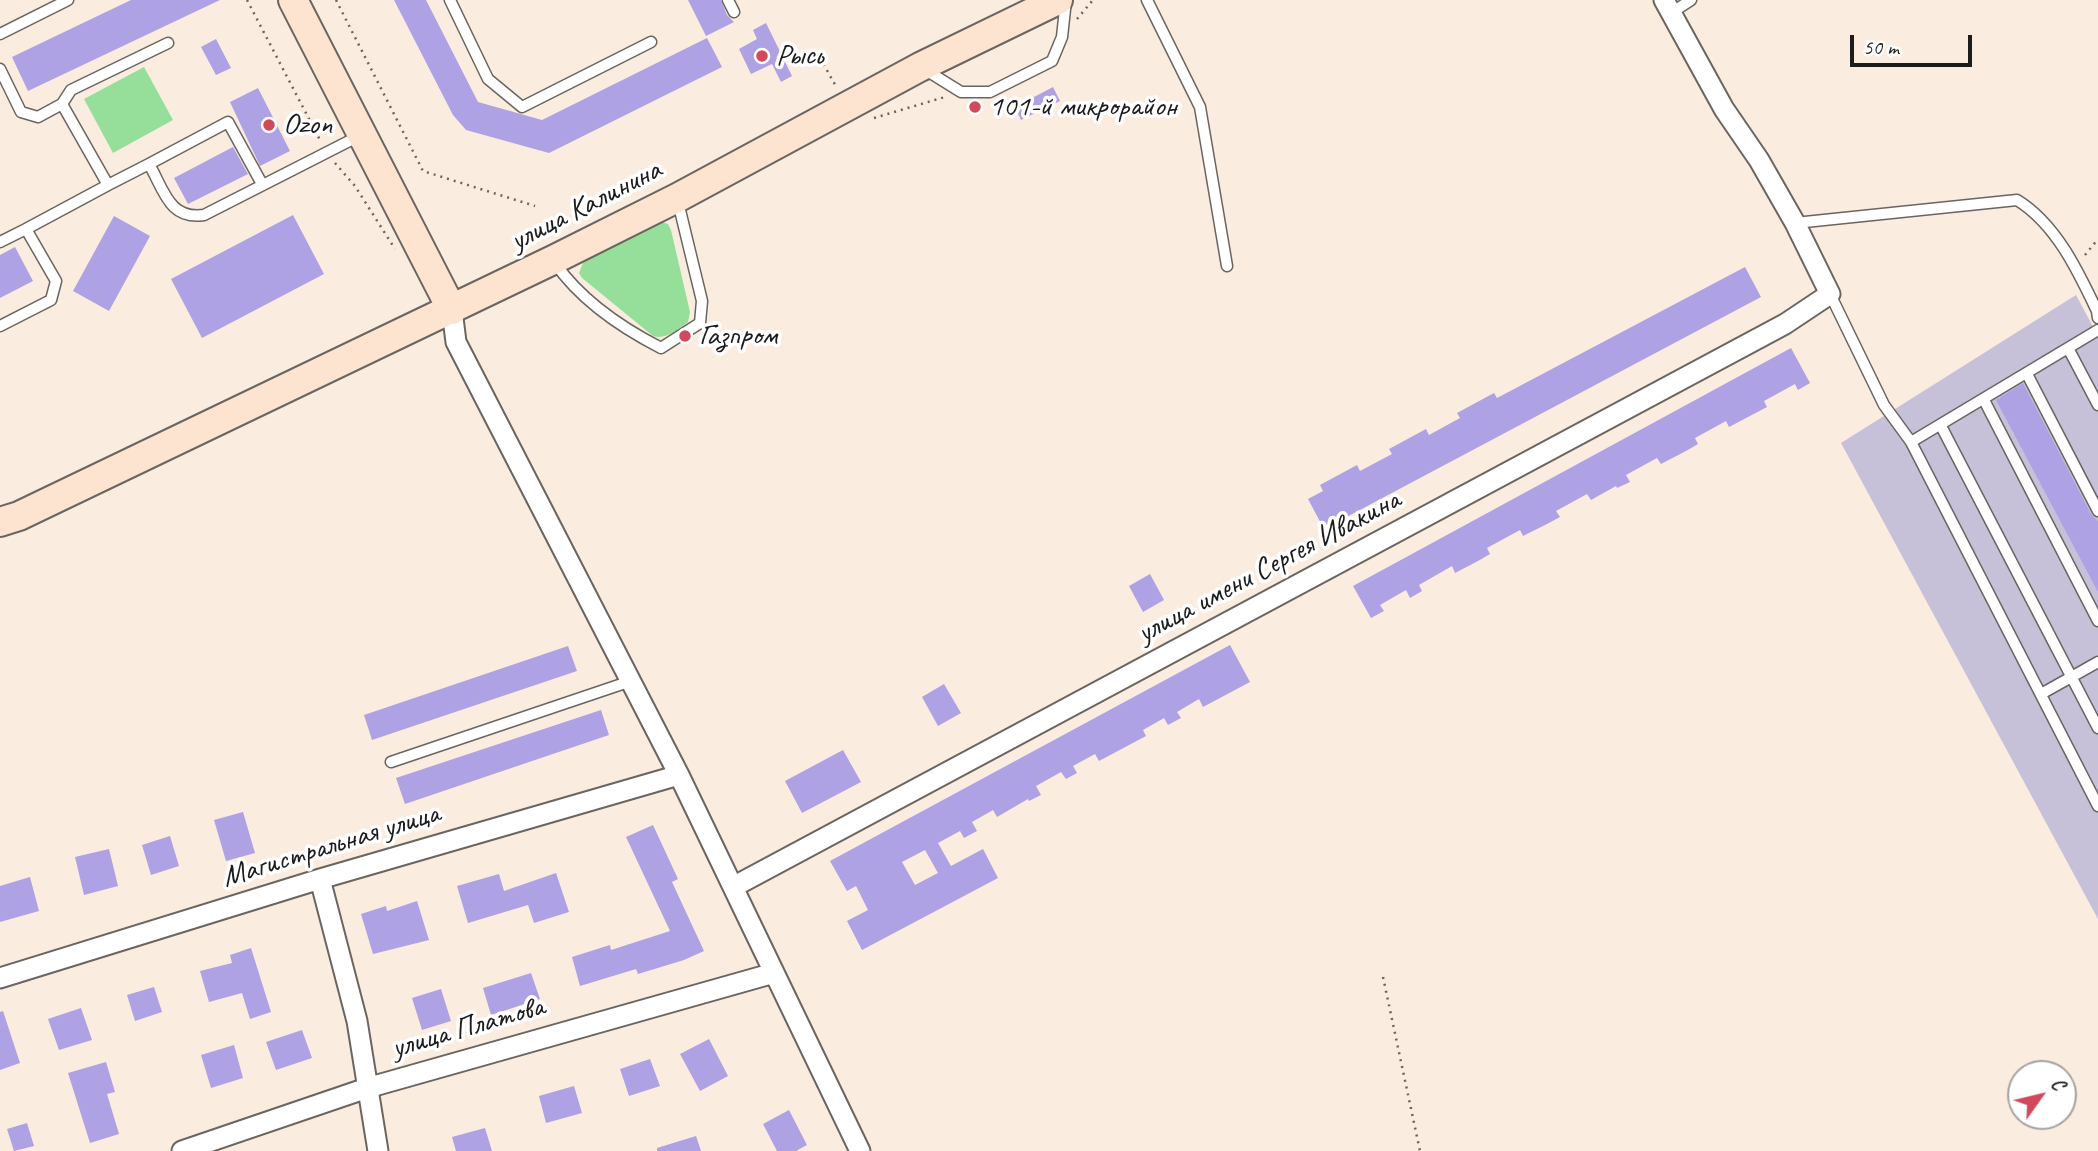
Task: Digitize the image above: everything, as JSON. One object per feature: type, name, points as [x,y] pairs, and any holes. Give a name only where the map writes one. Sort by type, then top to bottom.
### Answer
[{"type":"main road","points":[[293,0],[452,310]]},
{"type":"main road","name":"улица Калинина","points":[[0,522],[19,516],[452,310],[677,198],[920,67],[1058,0]]},
{"type":"street","points":[[1668,6],[1724,109],[1759,160],[1795,223],[1830,294]]},
{"type":"street","name":"улица имени Сергея Ивакина","points":[[733,887],[1785,324],[1830,294]]},
{"type":"street","points":[[452,310],[456,342],[679,775],[860,1151]]},
{"type":"street","name":"Магистральная улица","points":[[0,978],[320,879],[679,775]]},
{"type":"street","points":[[320,879],[357,1021],[378,1151]]},
{"type":"street","name":"улица Платова","points":[[181,1151],[366,1088],[774,973]]},
{"type":"lane","points":[[0,34],[68,0]]},
{"type":"lane","points":[[450,0],[488,79],[522,107],[652,42]]},
{"type":"lane","points":[[728,0],[734,12]]},
{"type":"lane","points":[[920,67],[961,92],[990,92],[1052,61],[1062,37],[1066,0]]},
{"type":"lane","points":[[1147,0],[1200,107],[1227,266]]},
{"type":"lane","points":[[1668,6],[1691,0]]},
{"type":"lane","points":[[0,69],[22,112],[38,117],[62,104],[71,90],[168,43]]},
{"type":"lane","points":[[62,104],[108,185]]},
{"type":"lane","points":[[1,240],[228,121],[261,184]]},
{"type":"lane","points":[[149,164],[175,210],[188,217],[204,215],[362,135]]},
{"type":"lane","points":[[553,260],[570,284],[638,336],[660,348],[700,323],[702,301],[677,198]]},
{"type":"lane","points":[[1795,223],[2017,200],[2033,209],[2076,266],[2098,318]]},
{"type":"lane","points":[[0,326],[51,300],[56,281],[26,229]]},
{"type":"lane","points":[[1830,294],[1884,405],[1911,442],[2098,806]]},
{"type":"lane","points":[[1911,442],[2098,330]]},
{"type":"lane","points":[[2068,348],[2098,405]]},
{"type":"lane","points":[[2027,374],[2098,511]]},
{"type":"lane","points":[[1983,400],[2098,621]]},
{"type":"lane","points":[[1941,426],[2098,728]]},
{"type":"lane","points":[[2041,694],[2098,662]]},
{"type":"lane","points":[[391,762],[631,681]]},
{"type":"path","points":[[247,0],[327,154],[355,186],[397,254]]},
{"type":"path","points":[[337,0],[422,171],[535,206]]},
{"type":"path","points":[[2076,266],[2098,239]]},
{"type":"path","points":[[1383,977],[1420,1151]]},
{"type":"shaded area","points":[[2076,295],[2098,336],[2098,919],[1841,443]]},
{"type":"green space","points":[[144,67],[173,120],[113,153],[84,99]]},
{"type":"green space","points":[[657,220],[668,224],[671,230],[690,312],[688,322],[662,337],[653,336],[579,273],[585,258]]},
{"type":"building","points":[[131,0],[220,0],[28,91],[12,57]]},
{"type":"building","points":[[394,0],[426,0],[478,102],[542,120],[707,38],[722,67],[549,153],[466,130],[453,115]]},
{"type":"building","points":[[688,0],[721,0],[727,15],[734,22],[706,36]]},
{"type":"building","name":"Рысь","points":[[766,23],[792,76],[781,82],[772,64],[751,74],[739,49],[757,39],[753,30]]},
{"type":"building","points":[[216,39],[231,68],[216,75],[201,47]]},
{"type":"building","points":[[1053,87],[1060,101],[1021,120],[1015,107]]},
{"type":"building","points":[[258,88],[290,151],[260,166],[230,102]]},
{"type":"building","points":[[233,147],[248,174],[188,204],[174,178]]},
{"type":"building","points":[[293,215],[324,274],[202,338],[171,279]]},
{"type":"building","points":[[114,216],[150,236],[109,311],[73,291]]},
{"type":"building","points":[[15,247],[33,281],[0,298],[0,255]]},
{"type":"building","points":[[1745,267],[1761,297],[1324,529],[1308,499],[1323,491],[1320,485],[1357,465],[1360,471],[1392,454],[1389,449],[1426,429],[1429,435],[1460,418],[1457,413],[1494,393],[1497,398]]},
{"type":"building","points":[[1791,348],[1810,383],[1798,390],[1795,384],[1764,401],[1767,407],[1729,427],[1726,421],[1695,438],[1698,444],[1661,464],[1657,458],[1626,475],[1630,482],[1617,488],[1616,486],[1591,500],[1587,494],[1556,511],[1560,517],[1523,536],[1520,530],[1487,548],[1490,554],[1455,573],[1452,566],[1419,585],[1422,591],[1410,598],[1406,590],[1380,605],[1384,611],[1371,618],[1353,586]]},
{"type":"building","points":[[2023,383],[2091,514],[2098,521],[2098,592],[1996,400]]},
{"type":"building","points":[[1150,574],[1164,600],[1143,612],[1129,586]]},
{"type":"building","points":[[1230,645],[1250,682],[1203,707],[1199,699],[1177,712],[1181,718],[1168,725],[1164,718],[1143,730],[1146,736],[1099,761],[1095,754],[1073,766],[1077,773],[1066,779],[1061,772],[1036,786],[1041,795],[1029,801],[1028,799],[997,817],[993,810],[972,822],[977,831],[964,838],[960,831],[938,843],[951,866],[983,849],[998,878],[862,950],[847,921],[868,910],[856,886],[847,891],[830,861]],"holes":[[[925,850],[938,873],[915,885],[902,862]]]},
{"type":"building","points":[[568,646],[577,671],[372,740],[364,715]]},
{"type":"building","points":[[944,684],[961,713],[938,726],[922,697]]},
{"type":"building","points":[[601,710],[609,735],[405,804],[396,778]]},
{"type":"building","points":[[843,750],[861,782],[802,813],[785,781]]},
{"type":"building","points":[[243,812],[255,853],[226,861],[214,820]]},
{"type":"building","points":[[653,825],[678,879],[672,882],[704,951],[638,974],[636,969],[580,986],[572,957],[610,945],[611,950],[670,931],[626,837]]},
{"type":"building","points":[[170,836],[179,866],[151,875],[142,845]]},
{"type":"building","points":[[109,849],[118,886],[84,895],[75,857]]},
{"type":"building","points":[[556,873],[569,912],[534,923],[528,905],[468,923],[457,886],[499,874],[504,891]]},
{"type":"building","points":[[30,877],[39,911],[0,922],[0,886]]},
{"type":"building","points":[[417,901],[429,940],[373,954],[361,914],[386,906],[387,911]]},
{"type":"building","points":[[251,948],[271,1012],[250,1019],[242,993],[209,1002],[200,971],[232,963],[230,955]]},
{"type":"building","points":[[531,973],[540,999],[491,1015],[483,988]]},
{"type":"building","points":[[154,987],[162,1012],[135,1021],[127,995]]},
{"type":"building","points":[[441,989],[451,1021],[422,1030],[412,998]]},
{"type":"building","points":[[81,1008],[92,1040],[59,1050],[48,1019]]},
{"type":"building","points":[[3,1011],[20,1063],[0,1070],[0,1012]]},
{"type":"building","points":[[302,1030],[312,1058],[276,1070],[266,1042]]},
{"type":"building","points":[[709,1039],[728,1076],[700,1091],[680,1054]]},
{"type":"building","points":[[234,1045],[243,1078],[211,1088],[201,1055]]},
{"type":"building","points":[[650,1059],[660,1086],[629,1096],[620,1069]]},
{"type":"building","points":[[106,1062],[115,1092],[107,1094],[119,1134],[90,1143],[68,1073]]},
{"type":"building","points":[[574,1086],[582,1113],[546,1123],[539,1096]]},
{"type":"building","points":[[789,1110],[807,1145],[796,1151],[777,1151],[763,1124]]},
{"type":"building","points":[[27,1123],[34,1146],[14,1151],[7,1129]]},
{"type":"building","points":[[485,1128],[492,1151],[456,1151],[452,1137]]},
{"type":"building","points":[[696,1136],[701,1151],[657,1151],[657,1148]]},
{"type":"place","name":"Рысь","points":[[762,56]]},
{"type":"place","name":"101-й микрорайон","points":[[975,107]]},
{"type":"place","name":"Ozon","points":[[269,125]]},
{"type":"place","name":"Газпром","points":[[685,336]]}]
